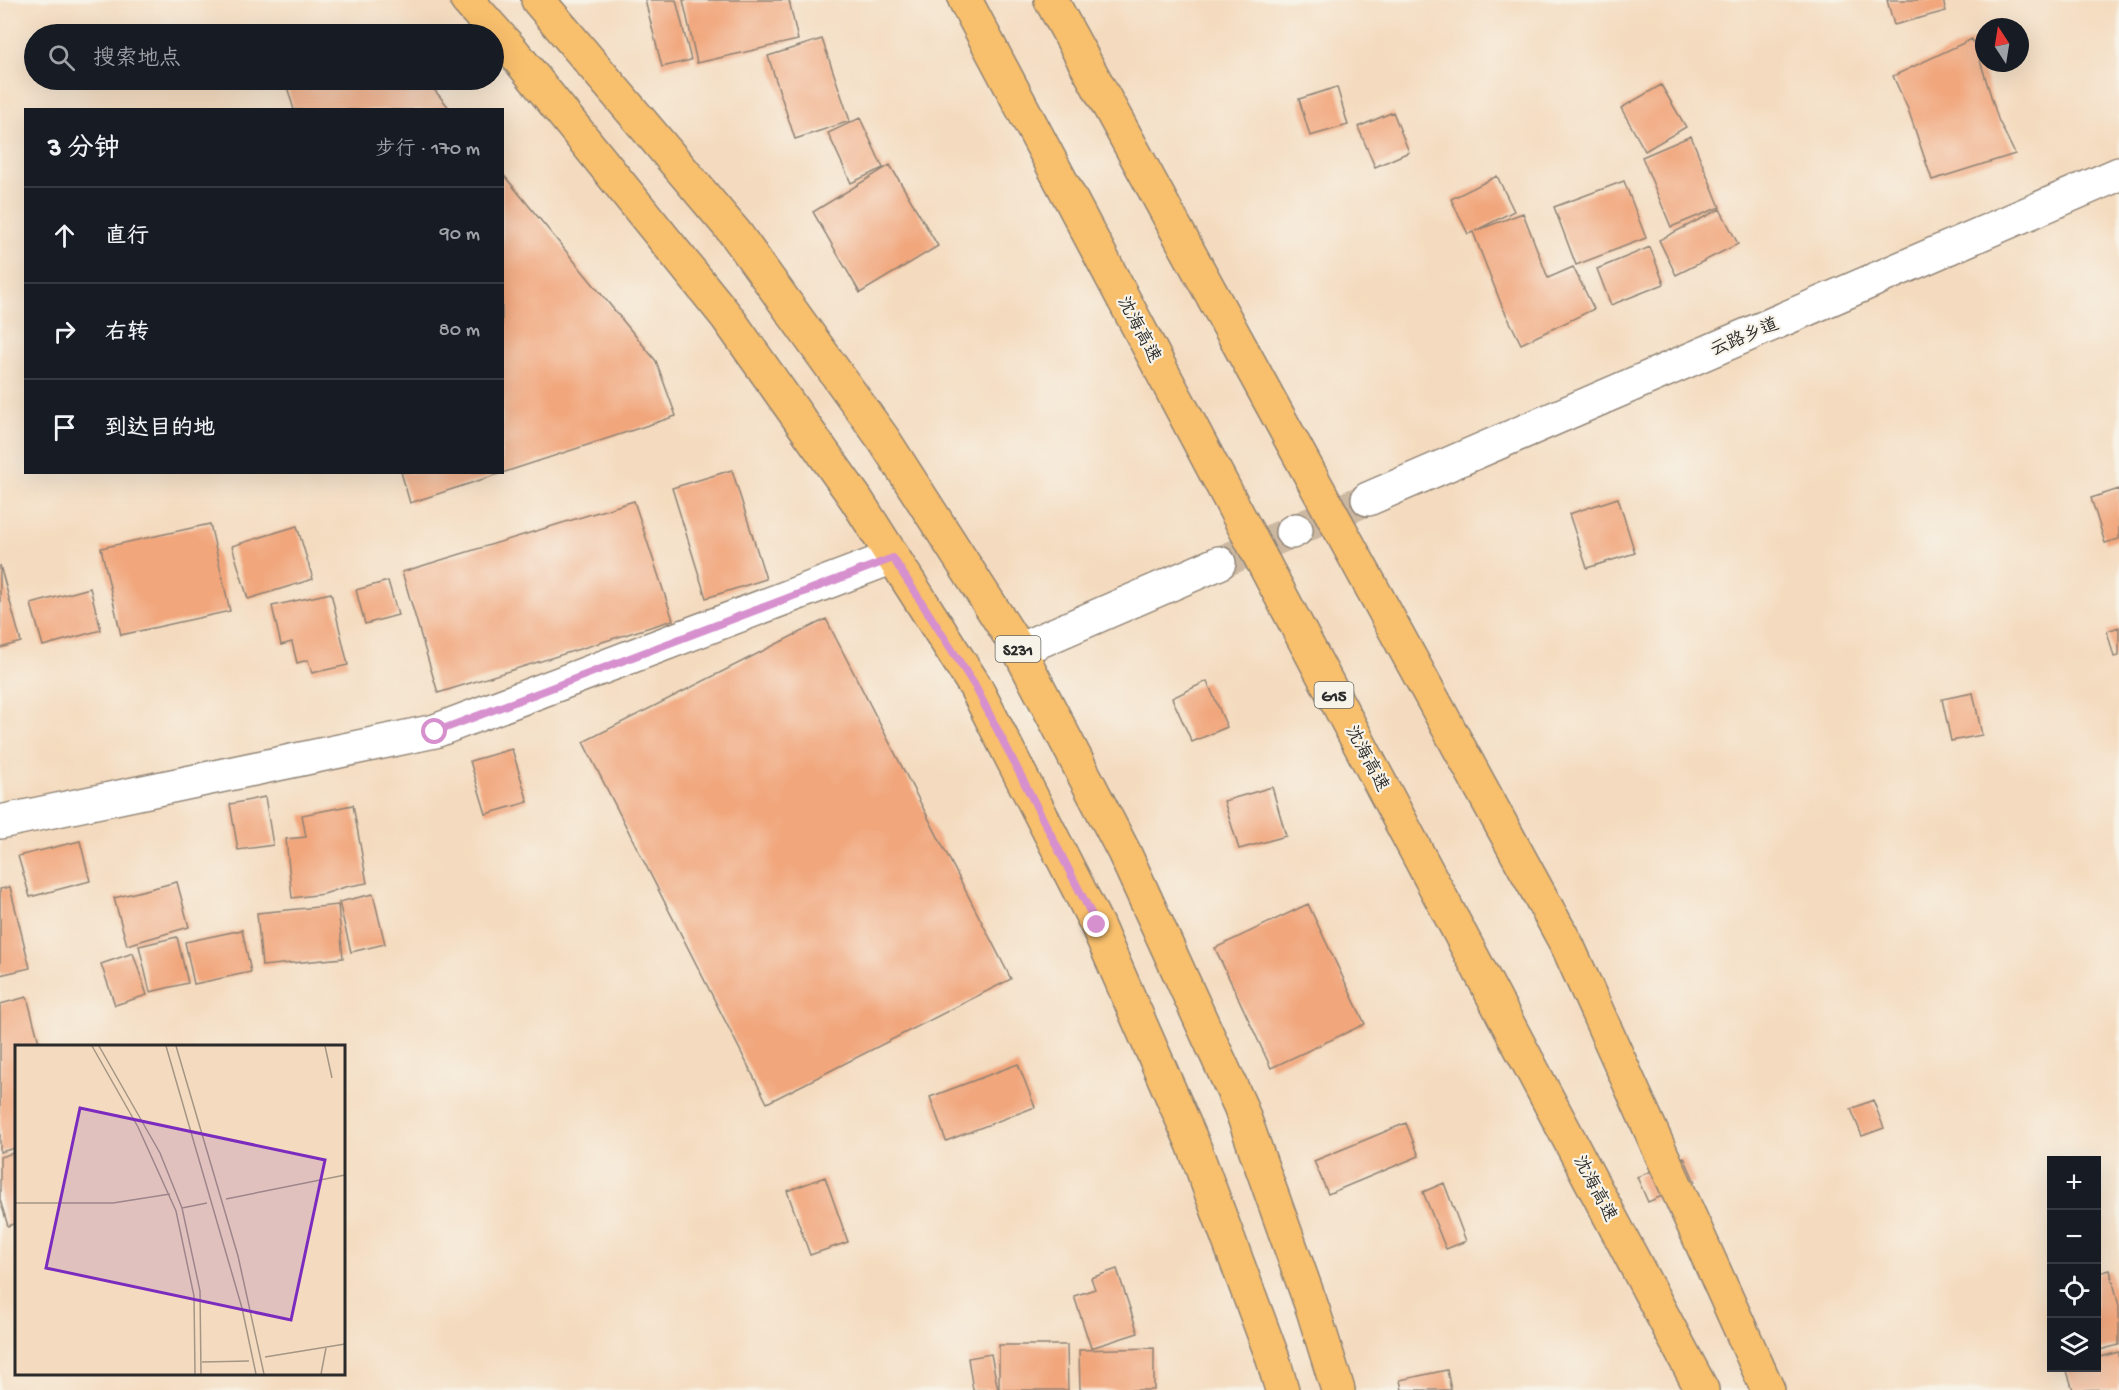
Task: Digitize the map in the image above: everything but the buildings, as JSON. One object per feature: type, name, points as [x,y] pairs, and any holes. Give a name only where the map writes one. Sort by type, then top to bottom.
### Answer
[{"type":"main road","points":[[467,0],[488,24]]},
{"type":"main road","name":"S231","points":[[538,0],[736,234],[884,440],[1019,650],[1124,852],[1240,1106],[1313,1310],[1338,1390]]},
{"type":"main road","name":"沈海高速","points":[[965,0],[1702,1390]]},
{"type":"main road","points":[[1051,0],[1568,947],[1768,1390]]},
{"type":"main road","points":[[504,42],[727,317],[856,499],[975,686],[1097,925],[1193,1143],[1272,1356],[1282,1390]]},
{"type":"street","name":"云路乡道","points":[[1368,499],[2119,174]]},
{"type":"street","points":[[0,822],[435,732],[893,558]]},
{"type":"street","points":[[1019,650],[1219,563]]},
{"type":"tunnel","points":[[1296,530],[1368,499]]},
{"type":"tunnel","points":[[1219,563],[1292,532]]},
{"type":"route","points":[[435,732],[893,558],[975,686],[1097,925]]}]
